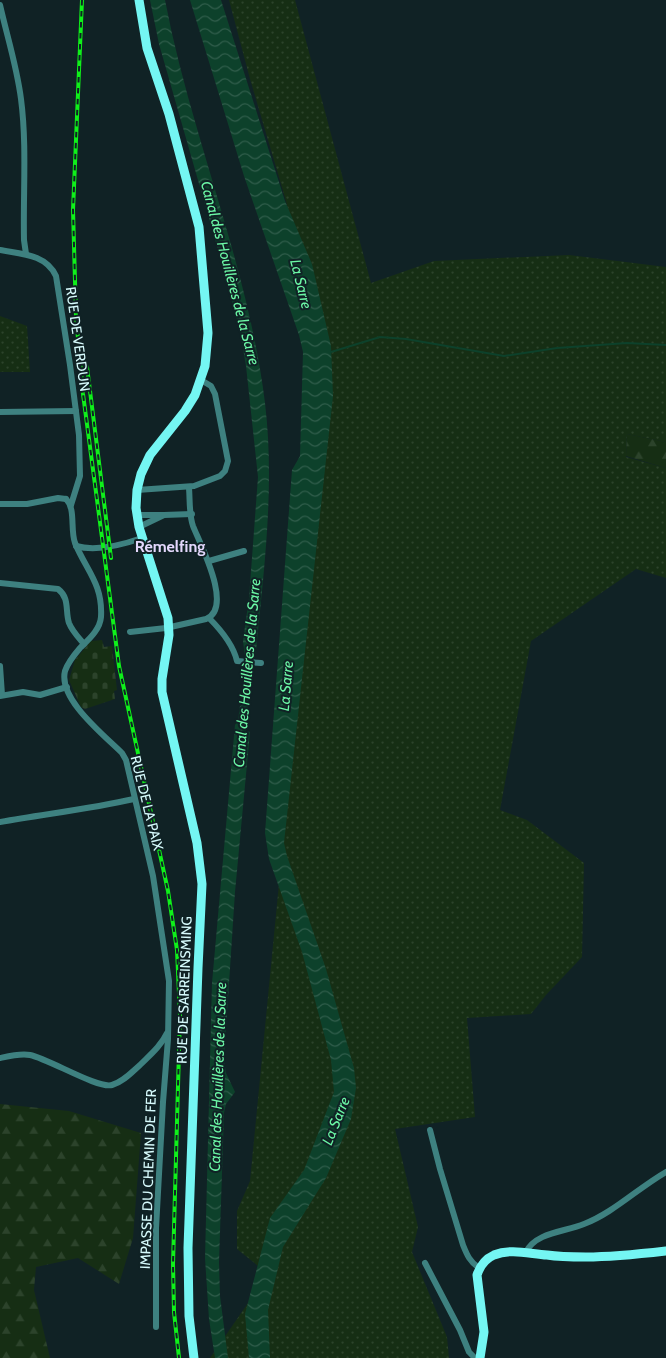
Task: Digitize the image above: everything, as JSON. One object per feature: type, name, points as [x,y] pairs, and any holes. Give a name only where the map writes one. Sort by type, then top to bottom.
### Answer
[{"type":"street","name":"RUE DE SARREINSMING","points":[[139,0],[147,48],[169,114],[199,227],[208,333],[201,380],[195,395],[150,456],[141,474],[137,490],[139,526],[166,607],[169,627],[162,692],[197,843],[202,884],[188,1248],[189,1316],[194,1358]]},
{"type":"street","points":[[0,5],[21,100],[24,135],[24,240],[26,254]]},
{"type":"street","name":"RUE DE VERDUN","points":[[0,250],[26,254],[46,262],[56,276],[79,435],[80,469],[77,486],[70,505]]},
{"type":"street","points":[[137,490],[149,488],[189,488],[220,476],[225,471],[228,461],[214,392],[211,386],[201,380]]},
{"type":"street","points":[[0,412],[76,411]]},
{"type":"street","points":[[66,499],[77,486]]},
{"type":"street","points":[[130,632],[169,627],[209,618],[216,606],[216,594],[208,561],[193,524],[189,488]]},
{"type":"street","points":[[0,504],[27,504],[58,498],[66,499],[70,505],[72,530],[76,546],[97,586],[101,618],[98,627],[74,655],[66,669],[67,687],[40,695],[23,692],[1,695],[0,666]]},
{"type":"street","points":[[137,515],[192,514]]},
{"type":"street","points":[[139,526],[164,515]]},
{"type":"street","points":[[76,546],[94,548],[122,544],[142,538]]},
{"type":"street","points":[[82,556],[94,548]]},
{"type":"street","points":[[208,561],[244,551]]},
{"type":"street","points":[[0,583],[58,589],[63,593],[66,600],[69,624],[84,644]]},
{"type":"street","points":[[209,618],[225,637],[239,661],[259,663]]},
{"type":"street","name":"RUE DE LA PAIX","points":[[67,687],[79,711],[124,756],[153,876],[167,960],[170,1001],[167,1032]]},
{"type":"street","points":[[0,822],[48,813],[103,806],[134,799]]},
{"type":"street","points":[[0,1058],[29,1055],[52,1062],[95,1082],[110,1086],[122,1081],[154,1051],[167,1032]]},
{"type":"street","name":"IMPASSE DU CHEMIN DE FER","points":[[156,1327],[156,1228],[167,1032]]},
{"type":"street","points":[[430,1130],[463,1245],[467,1256],[479,1268]]},
{"type":"street","points":[[526,1252],[530,1244],[541,1237],[583,1225],[666,1172]]},
{"type":"street","points":[[480,1358],[484,1332],[477,1275],[479,1268],[486,1260],[495,1255],[508,1252],[586,1257],[666,1251]]},
{"type":"street","points":[[425,1262],[460,1330],[469,1352],[475,1358]]},
{"type":"green space","points":[[229,0],[295,0],[371,283],[434,261],[569,255],[666,267],[666,442],[627,434],[626,457],[666,468],[666,578],[636,569],[531,641],[500,810],[527,820],[584,863],[582,957],[531,1014],[467,1018],[475,1117],[395,1129],[418,1227],[412,1252],[447,1337],[449,1358],[210,1358],[268,1274],[237,1249],[237,1211],[250,1181],[290,771],[331,391],[286,201]]},
{"type":"green space","points":[[0,316],[27,326],[30,372],[0,372]]},
{"type":"green space","points":[[627,434],[666,442],[666,468],[626,456]]},
{"type":"green space","points":[[102,640],[104,647],[112,646],[117,690],[114,691],[115,699],[85,709],[81,707],[69,680],[75,660],[91,641]]},
{"type":"green space","points":[[0,1104],[69,1111],[141,1133],[133,1238],[119,1284],[78,1258],[36,1267],[34,1290],[50,1358],[0,1358]]},
{"type":"water","name":"Canal des Houillères de la Sarre","points":[[150,0],[165,0],[189,101],[246,301],[257,352],[268,434],[269,496],[267,527],[256,651],[251,666],[246,731],[250,732],[235,892],[224,1060],[226,1073],[235,1092],[226,1104],[224,1113],[219,1262],[220,1296],[228,1358],[215,1358],[209,1319],[205,1258],[212,983],[235,725],[238,720],[240,706],[243,705],[246,665],[243,641],[249,598],[258,477],[246,366],[240,331],[159,44]]},
{"type":"water","name":"La Sarre","points":[[190,0],[221,0],[285,201],[312,264],[331,346],[333,396],[284,843],[326,969],[354,1068],[356,1088],[351,1119],[326,1178],[283,1247],[268,1310],[270,1358],[249,1358],[245,1314],[270,1218],[304,1170],[334,1092],[331,1060],[302,952],[269,859],[265,833],[292,470],[300,456],[303,352],[299,335],[244,176]]},
{"type":"waterway","points":[[331,352],[380,337],[406,339],[504,356],[557,348],[627,343],[666,345]]},
{"type":"railway","points":[[82,0],[73,210],[76,316],[83,394],[119,666],[168,891],[177,950],[180,1015],[173,1264],[174,1312],[179,1358]]},
{"type":"railway","points":[[87,367],[111,558]]},
{"type":"district","name":"Rémelfing","points":[[170,546]]}]
